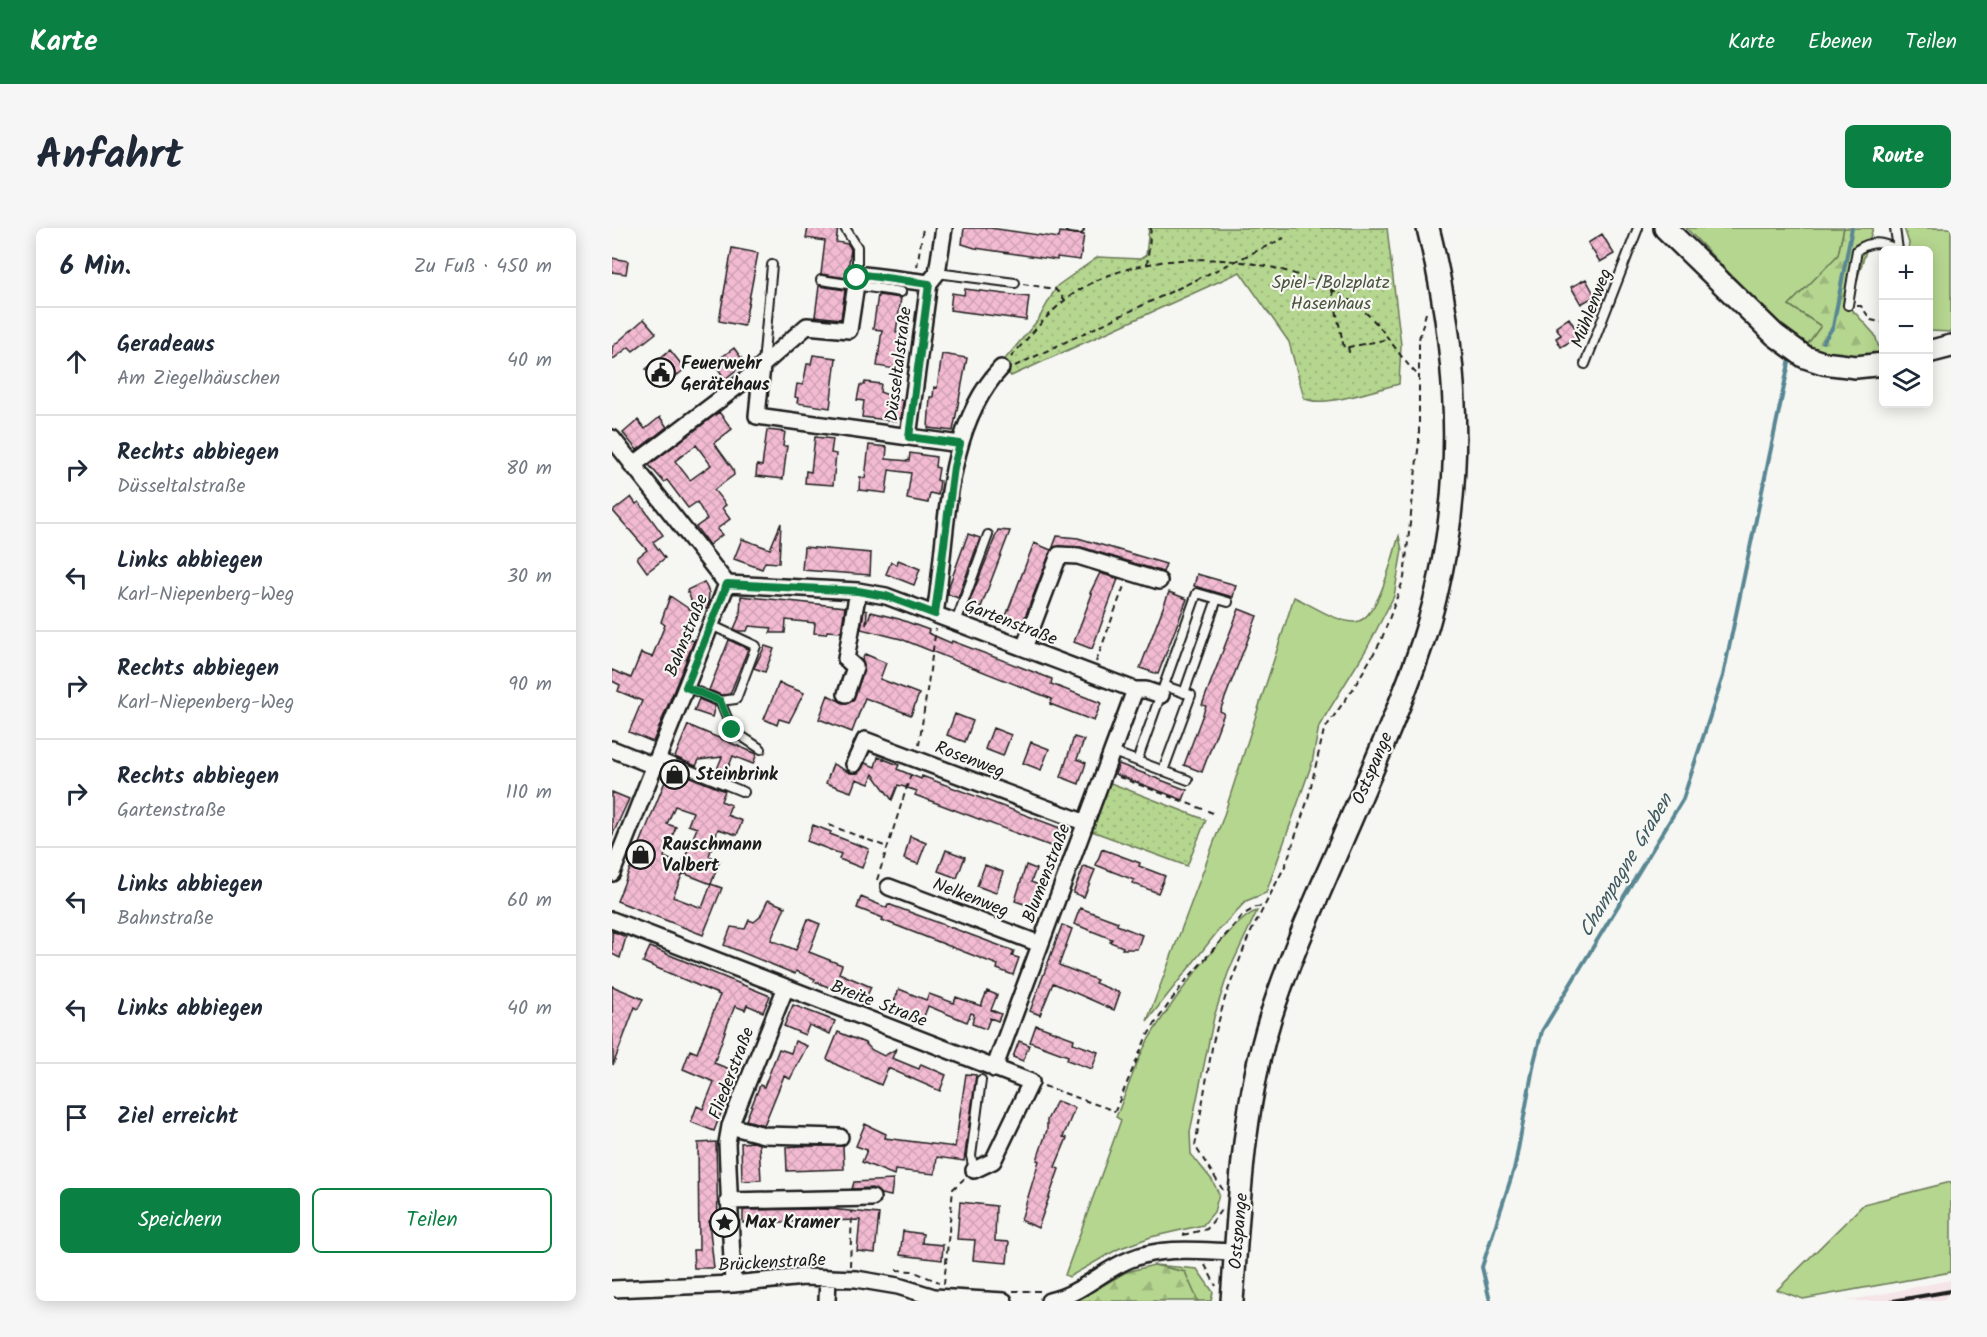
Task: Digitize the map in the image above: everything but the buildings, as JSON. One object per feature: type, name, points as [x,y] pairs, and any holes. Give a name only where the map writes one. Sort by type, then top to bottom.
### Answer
[{"type":"main road","name":"Ostspange","points":[[1232,1301],[1251,1099],[1271,1016],[1414,665],[1435,600],[1447,544],[1455,466],[1455,387],[1448,323],[1428,228]]},
{"type":"main road","points":[[1665,228],[1775,335],[1797,352],[1823,363],[1842,366],[1879,365]]},
{"type":"main road","points":[[1933,350],[1951,346]]},
{"type":"street","name":"Düsseltalstraße","points":[[909,437],[927,279],[944,228]]},
{"type":"street","points":[[632,466],[762,366],[807,326],[849,330],[856,282],[864,275],[927,279]]},
{"type":"street","points":[[762,366],[757,416],[960,444]]},
{"type":"street","points":[[935,614],[954,467],[960,444],[980,394],[1003,366]]},
{"type":"street","name":"Bahnstraße","points":[[612,438],[727,584],[612,873]]},
{"type":"street","points":[[1024,648],[1059,555],[1078,556],[1160,581]]},
{"type":"street","name":"Gartenstraße","points":[[727,584],[858,591],[886,596],[1135,690],[1163,690]]},
{"type":"street","points":[[846,694],[855,667],[846,659],[858,591]]},
{"type":"street","name":"Blumenstraße","points":[[994,1069],[1135,690]]},
{"type":"street","name":"Rosenweg","points":[[854,764],[865,740],[1086,823]]},
{"type":"street","points":[[612,749],[656,761]]},
{"type":"street","name":"Nelkenweg","points":[[889,887],[1040,944]]},
{"type":"street","name":"Breite Straße","points":[[612,920],[1031,1082]]},
{"type":"street","name":"Fliederstraße","points":[[733,1284],[728,1201],[727,1143],[730,1126],[786,987]]},
{"type":"street","points":[[974,1170],[993,1161],[1031,1082]]},
{"type":"street","points":[[730,1126],[764,1135],[840,1137]]},
{"type":"street","points":[[728,1201],[872,1198]]},
{"type":"street","points":[[1050,1296],[1073,1293],[1132,1258],[1178,1250],[1236,1252]]},
{"type":"street","name":"Brückenstraße","points":[[612,1289],[733,1284],[783,1277],[880,1282],[934,1297],[1005,1296]]},
{"type":"street","points":[[827,1299],[828,1278]]},
{"type":"lane","points":[[845,228],[857,247],[856,282]]},
{"type":"lane","name":"Mühlenweg","points":[[1585,364],[1638,228]]},
{"type":"lane","points":[[1848,305],[1857,250],[1869,242],[1887,244],[1898,250],[1895,228]]},
{"type":"lane","points":[[762,366],[772,265]]},
{"type":"lane","points":[[927,279],[1015,283]]},
{"type":"lane","points":[[821,280],[856,282],[901,292]]},
{"type":"lane","points":[[956,622],[988,535]]},
{"type":"lane","points":[[1137,761],[1197,593],[1228,602]]},
{"type":"lane","points":[[1163,771],[1217,599]]},
{"type":"lane","points":[[686,687],[720,701],[736,699],[756,646],[711,625]]},
{"type":"lane","name":"Gartenstraße","points":[[1163,690],[1187,694]]},
{"type":"lane","points":[[720,701],[732,730],[761,750]]},
{"type":"lane","points":[[1113,752],[1188,780]]},
{"type":"lane","points":[[656,761],[744,792]]},
{"type":"lane","points":[[974,1170],[971,1156],[981,1080]]},
{"type":"path","points":[[922,228],[927,279]]},
{"type":"path","points":[[1147,265],[1151,228]]},
{"type":"path","points":[[1284,238],[1238,261],[1010,368],[1003,366],[1065,300],[1089,286],[1147,265],[1204,258],[1238,261],[1287,271],[1332,290],[1359,307],[1391,339],[1419,376]]},
{"type":"path","points":[[1015,283],[1055,289],[1065,300]]},
{"type":"path","points":[[1332,290],[1344,348],[1391,339]]},
{"type":"path","points":[[1848,305],[1861,306],[1871,320],[1879,322]]},
{"type":"path","points":[[1224,1197],[1220,1182],[1197,1152],[1195,1141],[1213,1042],[1225,998],[1248,938],[1295,839],[1324,730],[1361,676],[1400,596],[1409,546],[1416,474],[1419,339],[1426,314]]},
{"type":"path","points":[[1348,347],[1350,356]]},
{"type":"path","points":[[1092,674],[1130,572]]},
{"type":"path","points":[[1105,772],[1214,813]]},
{"type":"path","points":[[829,825],[887,847]]},
{"type":"path","points":[[1031,1082],[1073,1094],[1115,1111],[1146,1038],[1183,984],[1243,915],[1256,907],[1264,906]]},
{"type":"path","points":[[953,1285],[944,1284],[953,1189],[974,1170]]},
{"type":"path","points":[[850,1268],[853,1197]]},
{"type":"path","points":[[1176,1237],[1207,1229],[1223,1206]]},
{"type":"path","points":[[1005,1296],[1050,1296]]},
{"type":"shaded area","points":[[1951,1280],[1951,1301],[1847,1301]]},
{"type":"green space","name":"Spiel-/Bolzplatz Hasenhaus","points":[[1149,228],[1387,228],[1401,345],[1399,384],[1336,400],[1312,401],[1304,398],[1289,342],[1240,272],[1011,376],[1000,365],[1038,320],[1057,286],[1098,257],[1140,259],[1146,255]]},
{"type":"green space","points":[[1686,228],[1844,228],[1838,255],[1789,305],[1821,326],[1807,345],[1772,318]]},
{"type":"green space","points":[[1844,228],[1873,228],[1849,306],[1875,335],[1879,358],[1829,355],[1807,345],[1821,326],[1789,305],[1838,255]]},
{"type":"green space","points":[[1904,228],[1951,228],[1951,332],[1933,331],[1933,246],[1909,246]]},
{"type":"green space","points":[[1399,536],[1402,550],[1394,596],[1366,650],[1319,726],[1312,763],[1266,893],[1246,901],[1218,931],[1147,1021],[1223,818],[1294,597],[1339,619],[1354,622],[1363,619],[1377,600]]},
{"type":"green space","points":[[1108,782],[1206,820],[1187,866],[1089,830]]},
{"type":"green space","points":[[1257,911],[1228,973],[1214,1017],[1190,1132],[1191,1154],[1212,1180],[1219,1194],[1214,1212],[1203,1225],[1151,1237],[1118,1249],[1069,1277],[1065,1275],[1121,1120],[1116,1117],[1144,1048],[1163,1016],[1213,950],[1230,931]]},
{"type":"green space","points":[[1951,1182],[1951,1272],[1803,1299],[1777,1290],[1864,1204]]},
{"type":"green space","points":[[1154,1265],[1197,1269],[1213,1292],[1211,1301],[1197,1301],[1185,1272]]},
{"type":"green space","points":[[1154,1265],[1185,1272],[1198,1301],[1076,1301],[1126,1272]]},
{"type":"waterway","name":"Champagne Graben","points":[[1823,342],[1833,327],[1852,228]]},
{"type":"waterway","name":"Champagne Graben","points":[[1490,1301],[1482,1267],[1515,1166],[1542,1031],[1683,799],[1723,676],[1789,363]]},
{"type":"railway","points":[[1893,1301],[1951,1291]]},
{"type":"place","name":"Feuerwehr Gerätehaus","points":[[660,373]]},
{"type":"place","name":"Steinbrink","points":[[675,774]]},
{"type":"place","name":"Rauschmann Valbert","points":[[641,854]]},
{"type":"place","name":"Max Kramer","points":[[724,1222]]},
{"type":"route","points":[[732,730],[720,701],[686,687],[727,584],[858,591],[886,596],[935,614],[954,467],[960,444],[909,437],[929,284],[864,275],[857,278]]}]
